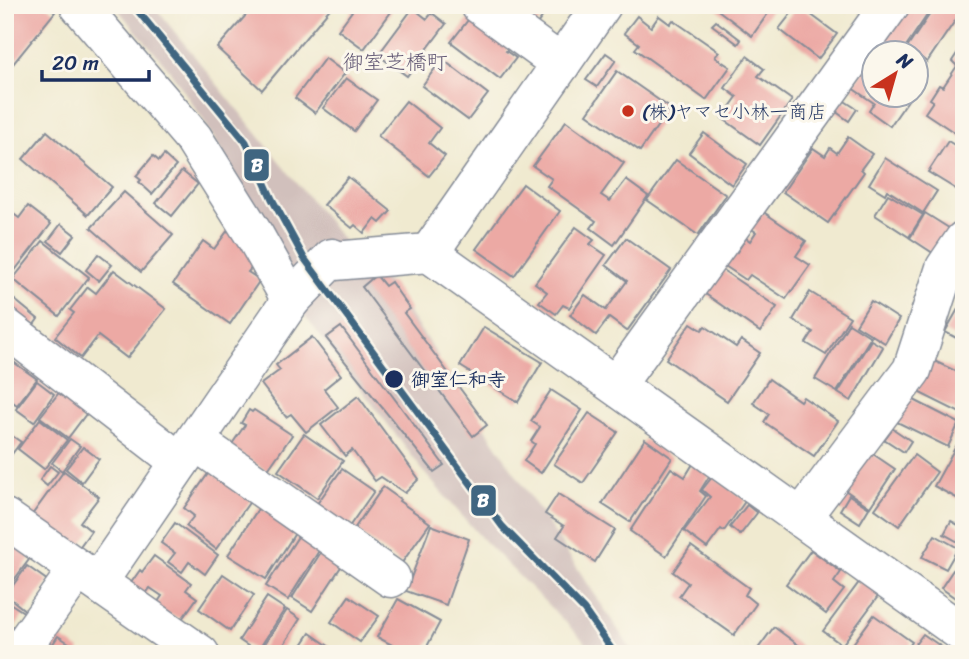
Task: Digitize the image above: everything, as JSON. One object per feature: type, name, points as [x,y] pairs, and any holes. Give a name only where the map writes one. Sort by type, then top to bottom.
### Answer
[{"type":"street","points":[[79,5],[193,138],[256,238],[290,300]]},
{"type":"street","points":[[480,5],[561,64]]},
{"type":"street","points":[[429,253],[602,5]]},
{"type":"street","points":[[615,385],[890,5]]},
{"type":"street","points":[[801,518],[912,370],[945,268],[964,240]]},
{"type":"street","points":[[20,654],[29,638],[88,576],[187,451],[290,300],[332,258],[334,261],[429,253],[964,634]]},
{"type":"street","points":[[5,327],[187,451],[391,579]]},
{"type":"street","points":[[5,518],[200,654]]},
{"type":"shaded area","points":[[114,5],[153,5],[363,265],[385,278],[438,356],[438,368],[489,434],[634,654],[597,654],[485,542],[428,477],[302,312],[290,270],[204,121],[168,68]]},
{"type":"building","points":[[14,5],[46,5],[55,12],[5,74],[5,17]]},
{"type":"building","points":[[255,5],[333,5],[262,90],[217,48]]},
{"type":"building","points":[[350,5],[396,5],[364,49],[338,30],[352,11],[348,8]]},
{"type":"building","points":[[511,5],[551,5],[537,24]]},
{"type":"building","points":[[774,5],[752,36],[714,7]]},
{"type":"building","points":[[798,5],[837,34],[818,59],[779,29]]},
{"type":"building","points":[[905,5],[934,5],[912,38],[883,38]]},
{"type":"building","points":[[936,5],[951,5],[961,12],[930,58],[930,38],[914,38]]},
{"type":"building","points":[[413,8],[427,19],[432,13],[446,24],[407,76],[378,55]]},
{"type":"building","points":[[472,15],[511,45],[506,51],[516,58],[500,79],[451,42]]},
{"type":"building","points":[[637,16],[651,27],[659,16],[670,24],[673,20],[719,52],[715,57],[730,67],[706,100],[635,49],[639,44],[624,33]]},
{"type":"building","points":[[716,21],[741,40],[738,44],[712,25]]},
{"type":"building","points":[[960,49],[964,51],[964,139],[925,113],[930,108],[933,101],[930,99],[939,85],[943,87],[957,66],[952,61]]},
{"type":"building","points":[[606,53],[616,60],[597,87],[586,80]]},
{"type":"building","points":[[747,56],[764,69],[758,76],[792,100],[760,145],[722,118],[737,97],[725,88]]},
{"type":"building","points":[[325,58],[345,73],[315,113],[295,98]]},
{"type":"building","points":[[442,59],[488,94],[468,120],[422,86]]},
{"type":"building","name":"(株)ヤマセ小林一商店","points":[[617,71],[670,108],[640,151],[587,114]]},
{"type":"building","points":[[860,76],[860,93],[852,88]]},
{"type":"building","points":[[346,78],[377,100],[354,131],[323,108]]},
{"type":"building","points":[[843,100],[857,109],[849,121],[835,111]]},
{"type":"building","points":[[406,101],[440,128],[429,143],[445,156],[429,176],[378,136]]},
{"type":"building","points":[[871,108],[903,108],[890,126],[869,111]]},
{"type":"building","points":[[566,121],[624,163],[601,195],[610,201],[626,180],[648,196],[614,245],[591,228],[596,221],[547,186],[552,179],[533,166]]},
{"type":"building","points":[[47,131],[112,187],[88,215],[23,159]]},
{"type":"building","points":[[704,133],[747,164],[732,185],[689,153]]},
{"type":"building","points":[[848,137],[872,154],[861,169],[864,172],[828,223],[783,192],[813,148],[825,156],[830,148],[837,153]]},
{"type":"building","points":[[948,141],[964,151],[964,194],[928,172]]},
{"type":"building","points":[[164,155],[176,166],[152,194],[136,176],[153,156],[159,161]]},
{"type":"building","points":[[885,158],[937,191],[923,213],[887,190],[885,194],[869,184]]},
{"type":"building","points":[[676,160],[726,195],[698,235],[647,200]]},
{"type":"building","points":[[182,171],[198,184],[172,216],[156,203]]},
{"type":"building","points":[[348,177],[391,211],[380,223],[375,219],[364,233],[355,225],[352,228],[324,205]]},
{"type":"building","points":[[523,184],[560,211],[514,276],[476,249]]},
{"type":"building","points":[[124,192],[173,235],[141,272],[91,228]]},
{"type":"building","points":[[888,194],[923,215],[909,237],[875,215]]},
{"type":"building","points":[[28,206],[51,224],[9,278],[5,276],[5,219],[11,212],[19,218]]},
{"type":"building","points":[[762,211],[806,241],[796,256],[810,265],[786,299],[750,275],[746,280],[725,266],[746,238],[750,241],[756,232],[750,228]]},
{"type":"building","points":[[925,213],[952,230],[936,255],[910,238]]},
{"type":"building","points":[[61,224],[75,235],[62,252],[48,241]]},
{"type":"building","points":[[231,226],[257,261],[248,272],[260,280],[230,324],[173,284],[203,241],[214,249]]},
{"type":"building","points":[[576,227],[594,240],[590,244],[606,255],[569,308],[563,305],[556,314],[539,302],[547,292],[535,283]]},
{"type":"building","points":[[626,238],[671,270],[627,331],[609,318],[596,335],[570,315],[585,295],[606,310],[627,281],[606,265]]},
{"type":"building","points":[[43,241],[89,277],[59,316],[13,279]]},
{"type":"building","points":[[98,254],[112,265],[99,281],[86,270]]},
{"type":"building","points":[[721,269],[777,307],[760,332],[704,293]]},
{"type":"building","points":[[114,270],[166,309],[127,358],[98,336],[81,358],[55,337],[74,313],[70,310],[88,287],[96,293]]},
{"type":"building","points":[[376,275],[385,286],[391,282],[410,309],[404,313],[487,425],[473,436],[362,287]]},
{"type":"building","points":[[810,292],[850,317],[826,355],[806,343],[813,332],[793,320]]},
{"type":"building","points":[[15,300],[38,319],[30,330],[6,312]]},
{"type":"building","points":[[871,301],[899,319],[885,343],[856,325]]},
{"type":"building","points":[[958,309],[964,312],[964,342],[945,332]]},
{"type":"building","points":[[691,323],[702,330],[705,326],[736,347],[741,340],[760,353],[727,401],[666,359]]},
{"type":"building","points":[[849,323],[871,337],[837,392],[815,379]]},
{"type":"building","points":[[341,327],[444,465],[434,472],[326,338]]},
{"type":"building","points":[[484,327],[542,362],[518,402],[460,366]]},
{"type":"building","points":[[312,337],[341,375],[324,389],[338,407],[306,432],[291,414],[286,417],[261,384],[280,370],[276,365]]},
{"type":"building","points":[[871,340],[883,347],[851,401],[838,393]]},
{"type":"building","points":[[5,356],[37,379],[17,405],[5,396]]},
{"type":"building","points":[[932,360],[964,375],[964,415],[916,391]]},
{"type":"building","points":[[769,379],[800,401],[803,397],[838,421],[814,456],[764,422],[769,414],[753,403]]},
{"type":"building","points":[[37,381],[54,394],[34,422],[16,409]]},
{"type":"building","points":[[61,390],[89,410],[68,438],[40,417]]},
{"type":"building","points":[[551,390],[582,410],[541,473],[524,461],[535,444],[531,441],[540,427],[531,421]]},
{"type":"building","points":[[358,396],[419,479],[405,493],[381,477],[375,481],[352,450],[345,456],[321,425]]},
{"type":"building","points":[[910,398],[959,423],[948,447],[897,422]]},
{"type":"building","points":[[249,410],[254,410],[292,435],[267,471],[230,447],[245,425],[241,423]]},
{"type":"building","points":[[589,413],[618,432],[583,483],[554,464]]},
{"type":"building","points":[[40,419],[67,440],[44,469],[18,449]]},
{"type":"building","points":[[889,426],[911,441],[904,452],[881,437]]},
{"type":"building","points":[[5,431],[21,442],[5,463]]},
{"type":"building","points":[[304,434],[343,461],[317,498],[278,471]]},
{"type":"building","points":[[70,439],[80,446],[62,471],[52,463]]},
{"type":"building","points":[[645,439],[672,458],[630,522],[602,504]]},
{"type":"building","points":[[956,446],[964,450],[964,502],[934,486]]},
{"type":"building","points":[[83,447],[99,459],[82,482],[66,469]]},
{"type":"building","points":[[867,450],[895,469],[870,507],[842,488]]},
{"type":"building","points":[[914,455],[937,472],[899,526],[875,509]]},
{"type":"building","points":[[693,464],[710,475],[700,491],[706,496],[666,556],[630,531],[671,468],[685,477]]},
{"type":"building","points":[[50,466],[58,472],[47,486],[40,480]]},
{"type":"building","points":[[342,469],[374,491],[346,531],[314,508]]},
{"type":"building","points":[[64,471],[99,497],[80,522],[91,531],[75,553],[29,519]]},
{"type":"building","points":[[210,471],[251,500],[216,549],[186,526],[194,516],[184,508]]},
{"type":"building","points":[[713,476],[746,500],[724,531],[721,529],[707,548],[684,531],[710,497],[702,490]]},
{"type":"building","points":[[383,487],[430,523],[401,564],[354,529]]},
{"type":"building","points":[[558,494],[615,530],[595,562],[557,537],[564,526],[545,514]]},
{"type":"building","points":[[849,495],[869,508],[860,523],[840,510]]},
{"type":"building","points":[[747,505],[757,513],[740,535],[730,527]]},
{"type":"building","points":[[260,506],[297,530],[266,579],[228,555]]},
{"type":"building","points":[[951,521],[964,528],[962,544],[944,534]]},
{"type":"building","points":[[175,523],[218,555],[205,574],[189,562],[182,572],[168,562],[175,553],[161,543]]},
{"type":"building","points":[[431,525],[469,539],[446,605],[406,591]]},
{"type":"building","points":[[299,535],[320,549],[288,600],[266,586]]},
{"type":"building","points":[[935,535],[958,548],[946,569],[922,557]]},
{"type":"building","points":[[5,538],[31,557],[5,592]]},
{"type":"building","points":[[691,546],[749,588],[745,595],[756,604],[734,635],[679,596],[688,583],[673,572]]},
{"type":"building","points":[[323,549],[344,562],[312,611],[292,598]]},
{"type":"building","points":[[811,550],[841,572],[834,582],[844,590],[826,614],[786,584]]},
{"type":"building","points":[[154,556],[191,583],[186,590],[197,598],[182,619],[153,609],[162,596],[150,588],[141,601],[126,590]]},
{"type":"building","points":[[27,566],[48,581],[26,611],[6,595]]},
{"type":"building","points":[[953,570],[964,578],[964,604],[941,588]]},
{"type":"building","points":[[223,574],[254,595],[230,631],[199,609]]},
{"type":"building","points":[[863,577],[882,591],[842,645],[823,631]]},
{"type":"building","points":[[349,596],[379,616],[360,642],[331,622]]},
{"type":"building","points":[[267,597],[285,609],[257,652],[239,640]]},
{"type":"building","points":[[398,599],[440,622],[423,654],[409,654],[377,637]]},
{"type":"building","points":[[5,600],[25,613],[14,629],[5,623]]},
{"type":"building","points":[[287,610],[300,619],[278,654],[272,654],[262,648]]},
{"type":"building","points":[[874,615],[912,642],[904,654],[847,652]]},
{"type":"building","points":[[774,627],[801,647],[796,654],[754,654]]},
{"type":"building","points":[[310,633],[340,654],[296,654]]},
{"type":"building","points":[[923,634],[946,650],[944,654],[908,654]]},
{"type":"building","points":[[58,636],[80,650],[78,654],[36,654],[40,648],[47,653]]},
{"type":"transit line","name":"B","points":[[133,5],[246,142],[272,199],[304,258],[502,526],[584,610],[615,654]]},
{"type":"place","name":"(株)ヤマセ小林一商店","points":[[628,111]]},
{"type":"place","name":"御室仁和寺","points":[[394,379]]},
{"type":"district","name":"御室芝橋町","points":[[395,62]]}]
